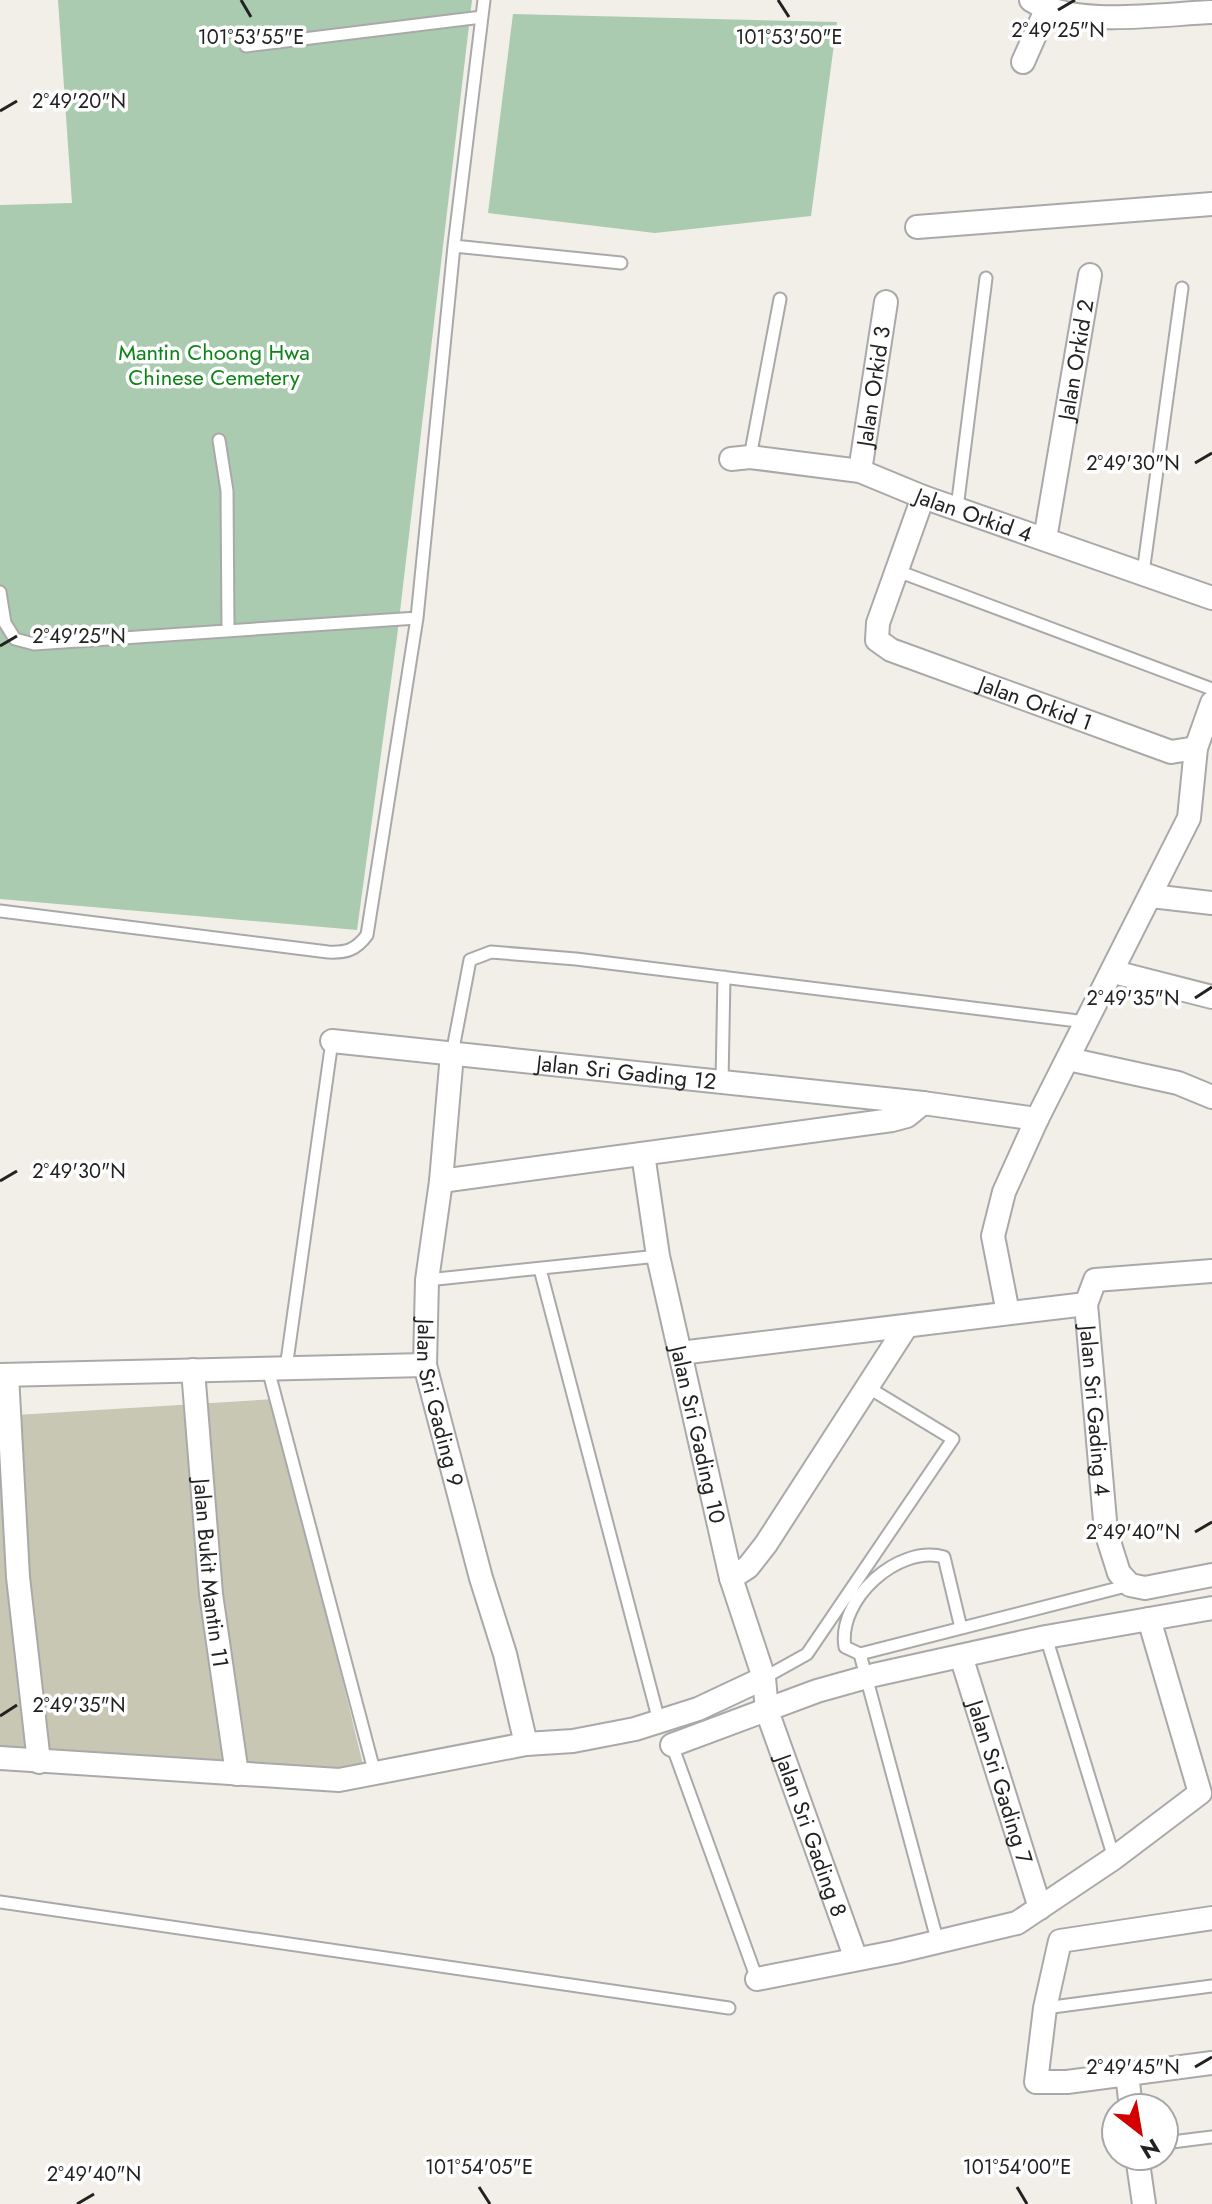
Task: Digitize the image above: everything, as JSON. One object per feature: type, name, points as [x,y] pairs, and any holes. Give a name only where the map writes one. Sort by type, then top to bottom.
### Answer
[{"type":"street","points":[[1023,62],[1038,5],[1071,16],[1212,12]]},
{"type":"street","points":[[917,227],[1212,204]]},
{"type":"street","name":"Jalan Orkid 2","points":[[1045,539],[1090,275]]},
{"type":"street","name":"Jalan Orkid 3","points":[[860,471],[886,302]]},
{"type":"street","name":"Jalan Orkid 4","points":[[740,458],[860,471],[923,497],[1212,598]]},
{"type":"street","points":[[895,570],[923,497]]},
{"type":"street","name":"Jalan Orkid 1","points":[[895,570],[878,623],[877,640],[891,650],[1171,752],[1196,748]]},
{"type":"street","points":[[1008,1313],[993,1236],[1004,1192],[1037,1119],[1177,846],[1202,804],[1196,748],[1210,713]]},
{"type":"street","points":[[1151,896],[1212,903]]},
{"type":"street","points":[[1114,972],[1212,997]]},
{"type":"street","name":"Jalan Sri Gading 12","points":[[332,1041],[923,1103],[1037,1119]]},
{"type":"street","name":"Jalan Sri Gading 9","points":[[452,1054],[441,1181],[427,1280],[425,1365],[481,1578],[505,1654],[526,1744]]},
{"type":"street","points":[[1068,1059],[1178,1083],[1212,1097]]},
{"type":"street","points":[[441,1181],[892,1120],[907,1116],[923,1103]]},
{"type":"street","name":"Jalan Sri Gading 10","points":[[643,1154],[658,1256],[731,1578],[764,1678],[767,1711]]},
{"type":"street","name":"Jalan Sri Gading 4","points":[[1130,1585],[1112,1559],[1106,1532],[1086,1304],[1095,1280],[1212,1271]]},
{"type":"street","points":[[680,1353],[1086,1304]]},
{"type":"street","points":[[731,1578],[748,1567],[766,1544],[906,1327]]},
{"type":"street","points":[[39,1762],[18,1577],[4,1375],[425,1365]]},
{"type":"street","name":"Jalan Bukit Mantin 11","points":[[193,1370],[211,1594],[237,1774]]},
{"type":"street","points":[[1130,1585],[1145,1588],[1212,1575]]},
{"type":"street","points":[[672,1745],[865,1678],[1046,1637],[1212,1608]]},
{"type":"street","points":[[757,1979],[938,1943],[1017,1923],[1114,1858],[1200,1793],[1149,1619]]},
{"type":"street","name":"Jalan Sri Gading 7","points":[[961,1656],[1040,1908]]},
{"type":"street","points":[[0,1758],[339,1780],[375,1776],[526,1744],[573,1741],[659,1721],[698,1709],[764,1678]]},
{"type":"street","name":"Jalan Sri Gading 8","points":[[767,1711],[856,1959]]},
{"type":"street","points":[[1212,1918],[1060,1941],[1045,2008],[1036,2082],[1067,2082],[1212,2063]]},
{"type":"street","points":[[1127,2074],[1129,2092]]},
{"type":"street","points":[[1139,2172],[1144,2204]]},
{"type":"lane","points":[[0,911],[328,952],[345,952],[358,947],[372,922],[376,863],[417,618],[454,246],[484,0]]},
{"type":"lane","points":[[246,46],[482,17]]},
{"type":"lane","points":[[454,246],[621,263]]},
{"type":"lane","points":[[957,508],[986,278]]},
{"type":"lane","points":[[1143,573],[1182,288]]},
{"type":"lane","points":[[740,458],[780,299]]},
{"type":"lane","points":[[219,440],[227,491],[228,629]]},
{"type":"lane","points":[[895,570],[1212,689]]},
{"type":"lane","points":[[0,592],[5,623],[15,639],[34,644],[417,618]]},
{"type":"lane","points":[[452,1054],[470,960],[491,952],[1087,1022]]},
{"type":"lane","points":[[722,1082],[724,977]]},
{"type":"lane","points":[[332,1041],[277,1368],[375,1776]]},
{"type":"lane","points":[[427,1280],[658,1256]]},
{"type":"lane","points":[[540,1269],[659,1721]]},
{"type":"lane","points":[[764,1678],[807,1654],[953,1439],[869,1388]]},
{"type":"lane","points":[[961,1628],[944,1557],[935,1554],[894,1564],[870,1582],[844,1624],[845,1647],[860,1654],[1130,1585]]},
{"type":"lane","points":[[1046,1637],[1114,1858]]},
{"type":"lane","points":[[860,1654],[938,1943]]},
{"type":"lane","points":[[672,1745],[757,1979]]},
{"type":"lane","points":[[0,1902],[729,2008]]},
{"type":"lane","points":[[1045,2008],[1212,1986]]},
{"type":"lane","points":[[1180,2141],[1212,2137]]},
{"type":"shaded area","points":[[275,1399],[365,1773],[0,1752],[0,1416]]},
{"type":"green space","name":"Mantin Choong Hwa Chinese Cemetery","points":[[58,0],[472,0],[397,637],[357,930],[0,899],[0,205],[72,203]]},
{"type":"green space","points":[[513,14],[837,22],[811,216],[655,233],[488,213]]}]
